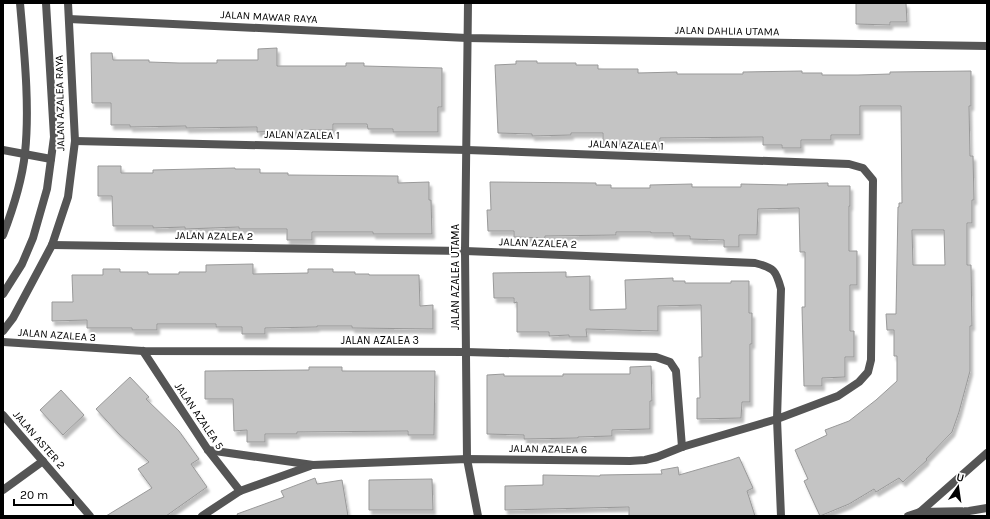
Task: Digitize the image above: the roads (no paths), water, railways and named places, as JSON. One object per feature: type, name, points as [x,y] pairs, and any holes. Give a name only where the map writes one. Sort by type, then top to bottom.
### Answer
[{"type":"street","points":[[3,235],[13,208],[25,154],[27,127],[20,3]]},
{"type":"street","name":"JALAN AZALEA RAYA","points":[[3,294],[18,271],[33,238],[47,189],[54,137],[46,3]]},
{"type":"street","name":"JALAN AZALEA RAYA","points":[[3,331],[13,318],[52,245],[68,197],[74,141],[68,3]]},
{"type":"street","name":"JALAN AZALEA UTAMA","points":[[468,3],[465,251],[468,459],[478,516]]},
{"type":"street","name":"JALAN MAWAR RAYA","points":[[69,19],[468,38]]},
{"type":"street","name":"JALAN DAHLIA UTAMA","points":[[468,38],[987,46]]},
{"type":"street","name":"JALAN AZALEA 1","points":[[74,141],[467,150],[849,164],[863,168],[873,180],[871,360],[868,372],[859,382],[838,396],[777,419]]},
{"type":"street","points":[[3,150],[51,159]]},
{"type":"street","name":"JALAN AZALEA 2","points":[[52,245],[465,251],[756,263],[769,266],[778,275],[781,289],[777,419],[780,516]]},
{"type":"street","name":"JALAN AZALEA 3","points":[[3,342],[143,351],[466,352],[656,357],[670,362],[676,371],[682,447]]},
{"type":"street","name":"JALAN AZALEA 5","points":[[143,351],[208,450],[240,491]]},
{"type":"street","name":"JALAN ASTER 2","points":[[3,415],[90,516]]},
{"type":"street","name":"JALAN AZALEA 6","points":[[208,450],[313,466],[468,459],[630,462],[656,457],[682,447],[777,419]]},
{"type":"street","points":[[920,512],[987,453]]},
{"type":"street","points":[[3,490],[43,461]]},
{"type":"street","name":"JALAN AZALEA 6","points":[[202,516],[240,491],[313,466]]},
{"type":"street","points":[[908,516],[920,512],[969,511],[987,508]]}]
